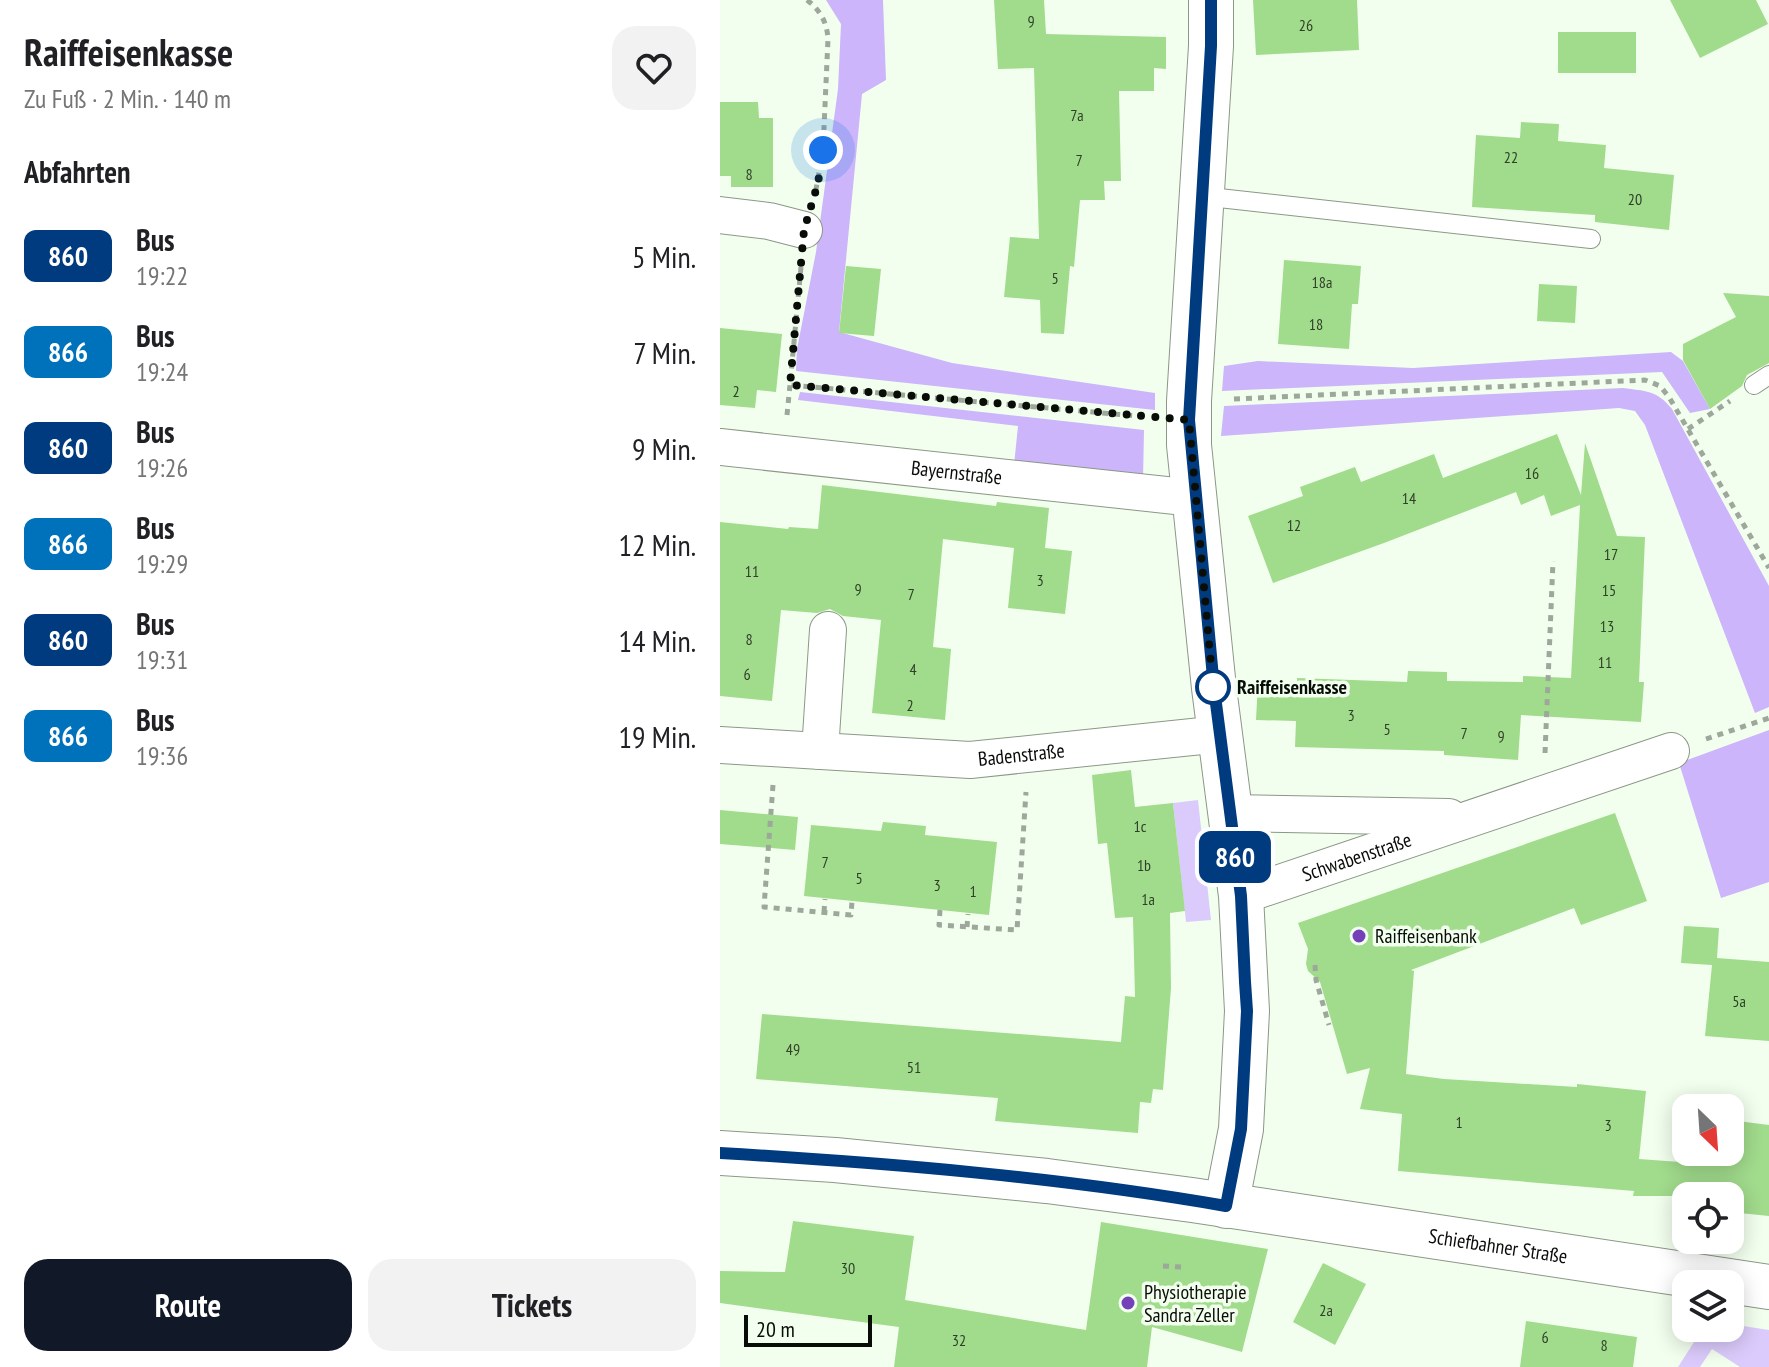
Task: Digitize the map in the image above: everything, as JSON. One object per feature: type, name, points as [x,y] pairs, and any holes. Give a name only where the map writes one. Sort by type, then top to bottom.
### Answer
[{"type":"street","points":[[1211,0],[1211,46],[1189,410],[1194,498],[1241,896],[1247,1011],[1241,1129],[1226,1206]]},
{"type":"street","points":[[720,215],[769,221],[804,230]]},
{"type":"street","name":"Bayernstraße","points":[[720,447],[1194,498]]},
{"type":"street","points":[[820,751],[828,630]]},
{"type":"street","name":"Badenstraße","points":[[720,745],[970,760],[1221,734]]},
{"type":"street","name":"Schwabenstraße","points":[[1241,896],[1671,751]]},
{"type":"street","name":"Schwabenstraße","points":[[1229,813],[1474,818]]},
{"type":"street","name":"Schiefbahner Straße","points":[[720,1153],[835,1160],[1021,1178],[1769,1287]]},
{"type":"lane","points":[[1201,196],[1591,239]]},
{"type":"path","points":[[807,0],[821,15],[828,39],[821,166],[804,230],[790,385],[1189,410],[1645,380],[1660,386],[1769,568]]},
{"type":"path","points":[[1688,429],[1761,380]]},
{"type":"path","points":[[1543,794],[1553,561]]},
{"type":"path","points":[[1671,751],[1769,718]]},
{"type":"path","points":[[776,748],[764,907],[851,915],[852,901]]},
{"type":"path","points":[[940,910],[939,925],[1017,930],[1028,755]]},
{"type":"path","points":[[824,912],[825,899]]},
{"type":"path","points":[[967,927],[968,914]]},
{"type":"path","points":[[1315,965],[1316,980],[1329,1025]]},
{"type":"path","points":[[1163,1266],[1181,1267]]},
{"type":"shaded area","points":[[826,0],[883,0],[886,80],[862,94],[839,332],[952,363],[1155,393],[1155,410],[796,371],[838,89],[841,24]]},
{"type":"shaded area","points":[[1671,352],[1683,361],[1710,409],[1690,413],[1662,372],[1222,391],[1224,366],[1258,361],[1413,368]]},
{"type":"shaded area","points":[[1623,388],[1656,395],[1672,409],[1769,586],[1769,707],[1755,713],[1645,425],[1635,411],[1619,408],[1221,436],[1224,406]]},
{"type":"shaded area","points":[[800,392],[1144,430],[1143,480],[1014,465],[1018,426],[798,400]]},
{"type":"shaded area","points":[[1769,730],[1769,882],[1721,898],[1679,763]]},
{"type":"shaded area","points":[[1198,800],[1211,920],[1186,922],[1173,803]]},
{"type":"shaded area","points":[[1744,1326],[1769,1330],[1769,1367],[1740,1367],[1712,1349],[1700,1367],[1678,1367],[1694,1342],[1744,1342]]},
{"type":"building","points":[[994,0],[1044,0],[1046,34],[1166,37],[1166,69],[1154,68],[1154,91],[1119,91],[1121,181],[1104,181],[1105,200],[1080,200],[1064,334],[1041,333],[1040,300],[1004,297],[1010,237],[1039,239],[1034,68],[998,69]]},
{"type":"building","points":[[1253,0],[1357,0],[1359,50],[1256,55]]},
{"type":"building","points":[[1670,0],[1756,0],[1768,24],[1700,58]]},
{"type":"building","points":[[1558,32],[1636,32],[1636,73],[1558,73]]},
{"type":"building","points":[[720,102],[758,102],[759,118],[773,118],[773,187],[731,187],[731,176],[720,176]]},
{"type":"building","points":[[1521,122],[1559,124],[1558,141],[1606,145],[1604,168],[1674,175],[1669,230],[1595,222],[1595,215],[1472,207],[1476,135],[1520,138]]},
{"type":"building","points":[[1284,260],[1361,266],[1358,304],[1352,304],[1349,349],[1278,344]]},
{"type":"building","points":[[846,266],[881,269],[874,336],[839,333]]},
{"type":"building","points":[[1539,284],[1577,286],[1575,323],[1537,321]]},
{"type":"building","points":[[1723,293],[1769,296],[1769,363],[1747,375],[1742,386],[1710,409],[1683,360],[1683,344],[1736,317]]},
{"type":"building","points":[[720,328],[782,334],[776,392],[757,390],[755,408],[720,405]]},
{"type":"building","points":[[1557,434],[1581,495],[1585,443],[1617,536],[1645,537],[1639,682],[1644,682],[1641,722],[1521,715],[1518,760],[1444,755],[1444,751],[1295,747],[1296,721],[1256,720],[1258,682],[1297,682],[1297,678],[1407,682],[1408,671],[1447,672],[1447,681],[1523,682],[1523,676],[1571,678],[1580,505],[1551,516],[1544,495],[1521,505],[1516,492],[1273,583],[1248,516],[1303,496],[1300,487],[1355,467],[1361,482],[1434,454],[1443,478]]},
{"type":"building","points":[[822,485],[996,506],[997,502],[1049,508],[1045,548],[1072,551],[1065,614],[1008,608],[1014,548],[943,539],[933,647],[951,649],[945,720],[872,713],[881,620],[843,616],[830,609],[817,613],[781,610],[772,701],[720,696],[720,522],[818,529]]},
{"type":"building","points":[[1131,770],[1135,807],[1173,803],[1185,911],[1170,913],[1171,988],[1163,1090],[1153,1089],[1151,1103],[1140,1102],[1138,1133],[995,1121],[998,1098],[756,1079],[762,1014],[1121,1042],[1125,996],[1135,997],[1133,917],[1115,918],[1107,843],[1098,844],[1092,775]]},
{"type":"building","points":[[720,810],[798,817],[795,850],[720,844]]},
{"type":"building","points":[[1615,813],[1647,901],[1581,925],[1574,908],[1411,970],[1414,971],[1406,1074],[1646,1091],[1639,1159],[1672,1161],[1672,1166],[1744,1166],[1744,1122],[1769,1125],[1769,1216],[1744,1213],[1744,1182],[1672,1182],[1672,1196],[1633,1196],[1634,1191],[1398,1171],[1402,1114],[1360,1109],[1370,1068],[1347,1074],[1320,982],[1308,971],[1308,949],[1298,923]]},
{"type":"building","points":[[883,822],[926,826],[925,835],[997,842],[989,915],[804,896],[811,825],[881,831]]},
{"type":"building","points":[[1684,926],[1719,928],[1717,958],[1769,962],[1769,1041],[1705,1036],[1712,965],[1681,963]]},
{"type":"building","points":[[793,1221],[914,1236],[905,1300],[1086,1330],[1101,1222],[1268,1249],[1242,1352],[1152,1327],[1147,1367],[894,1367],[899,1327],[720,1303],[720,1271],[785,1272]]},
{"type":"building","points":[[1323,1263],[1366,1284],[1335,1345],[1293,1322]]},
{"type":"building","points":[[1526,1321],[1637,1337],[1633,1367],[1520,1367]]},
{"type":"bus line","name":"860","points":[[720,1153],[835,1160],[1021,1178],[1226,1206],[1241,1129],[1247,1011],[1241,896],[1214,688],[1189,445],[1211,0]]},
{"type":"place","name":"Raiffeisenkasse","points":[[1213,687]]},
{"type":"place","name":"Raiffeisenbank","points":[[1359,936]]},
{"type":"place","name":"Physiotherapie Sandra Zeller","points":[[1128,1303]]},
{"type":"route","points":[[823,150],[818,183],[804,230],[790,385],[1189,420],[1213,687]]}]
